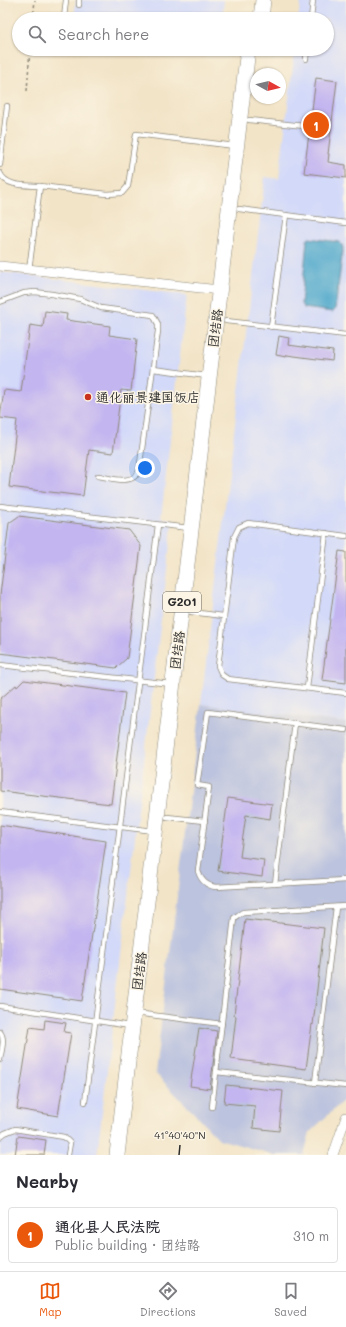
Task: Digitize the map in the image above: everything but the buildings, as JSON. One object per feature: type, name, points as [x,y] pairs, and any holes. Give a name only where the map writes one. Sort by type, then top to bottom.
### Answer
[{"type":"highway","points":[[252,12],[254,0]]},
{"type":"highway","points":[[262,12],[264,0]]},
{"type":"highway","name":"团结路","points":[[117,1155],[247,56]]},
{"type":"highway","name":"团结路","points":[[127,1155],[257,56]]},
{"type":"street","points":[[0,266],[219,290]]},
{"type":"street","points":[[333,1155],[346,1117]]},
{"type":"lane","points":[[65,12],[66,0]]},
{"type":"lane","points":[[312,12],[313,0]]},
{"type":"lane","points":[[0,165],[2,128],[7,106]]},
{"type":"lane","points":[[249,120],[304,126]]},
{"type":"lane","points":[[0,173],[4,179],[11,183],[107,194],[122,193],[128,186],[136,134],[236,146]]},
{"type":"lane","points":[[29,270],[40,186]]},
{"type":"lane","points":[[239,210],[346,223]]},
{"type":"lane","points":[[272,327],[286,215]]},
{"type":"lane","points":[[0,302],[24,293],[36,292],[80,299],[102,308],[153,315],[157,321],[159,327],[139,471],[134,478],[128,480],[98,476]]},
{"type":"lane","points":[[226,321],[346,335]]},
{"type":"lane","points":[[153,369],[209,376]]},
{"type":"lane","points":[[0,506],[191,528]]},
{"type":"lane","points":[[346,536],[248,523],[239,527],[234,537],[218,666],[222,675],[228,679],[346,693]]},
{"type":"lane","points":[[85,1102],[158,525]]},
{"type":"lane","points":[[307,688],[326,533]]},
{"type":"lane","points":[[191,612],[223,616]]},
{"type":"lane","points":[[0,665],[173,684]]},
{"type":"lane","points":[[346,730],[208,712],[197,785],[209,787],[198,872],[201,879],[206,884],[216,888],[346,880]]},
{"type":"lane","points":[[274,884],[295,723]]},
{"type":"lane","points":[[0,812],[155,832]]},
{"type":"lane","points":[[167,817],[205,821]]},
{"type":"lane","points":[[315,1083],[336,906]]},
{"type":"lane","points":[[212,1107],[234,918],[243,912],[346,906]]},
{"type":"lane","points":[[0,1006],[132,1027]]},
{"type":"lane","points":[[143,1014],[222,1024]]},
{"type":"lane","points":[[0,1032],[3,1040],[0,1060]]},
{"type":"lane","points":[[216,1072],[346,1086]]},
{"type":"lane","points":[[0,1137],[5,1133],[15,1130],[64,1137],[70,1143],[68,1155]]},
{"type":"path","points":[[34,12],[35,0]]},
{"type":"path","points":[[27,91],[30,56]]},
{"type":"shaded area","points":[[76,0],[224,0],[223,12],[75,12]]},
{"type":"shaded area","points":[[301,0],[346,0],[346,723],[201,704],[265,177],[279,179],[294,56],[334,56],[334,12],[299,12]]},
{"type":"shaded area","points":[[0,272],[187,295],[161,518],[173,519],[97,1155],[0,1155]]},
{"type":"shaded area","points":[[201,704],[346,723],[346,1098],[310,1132],[304,1155],[275,1155],[219,1139],[155,1073]]},
{"type":"water","points":[[309,238],[339,242],[342,245],[343,249],[335,310],[333,312],[304,308],[301,304],[307,240]]},
{"type":"place","name":"通化县人民法院","points":[[316,125]]},
{"type":"place","name":"通化丽景建国饭店","points":[[88,397]]}]
